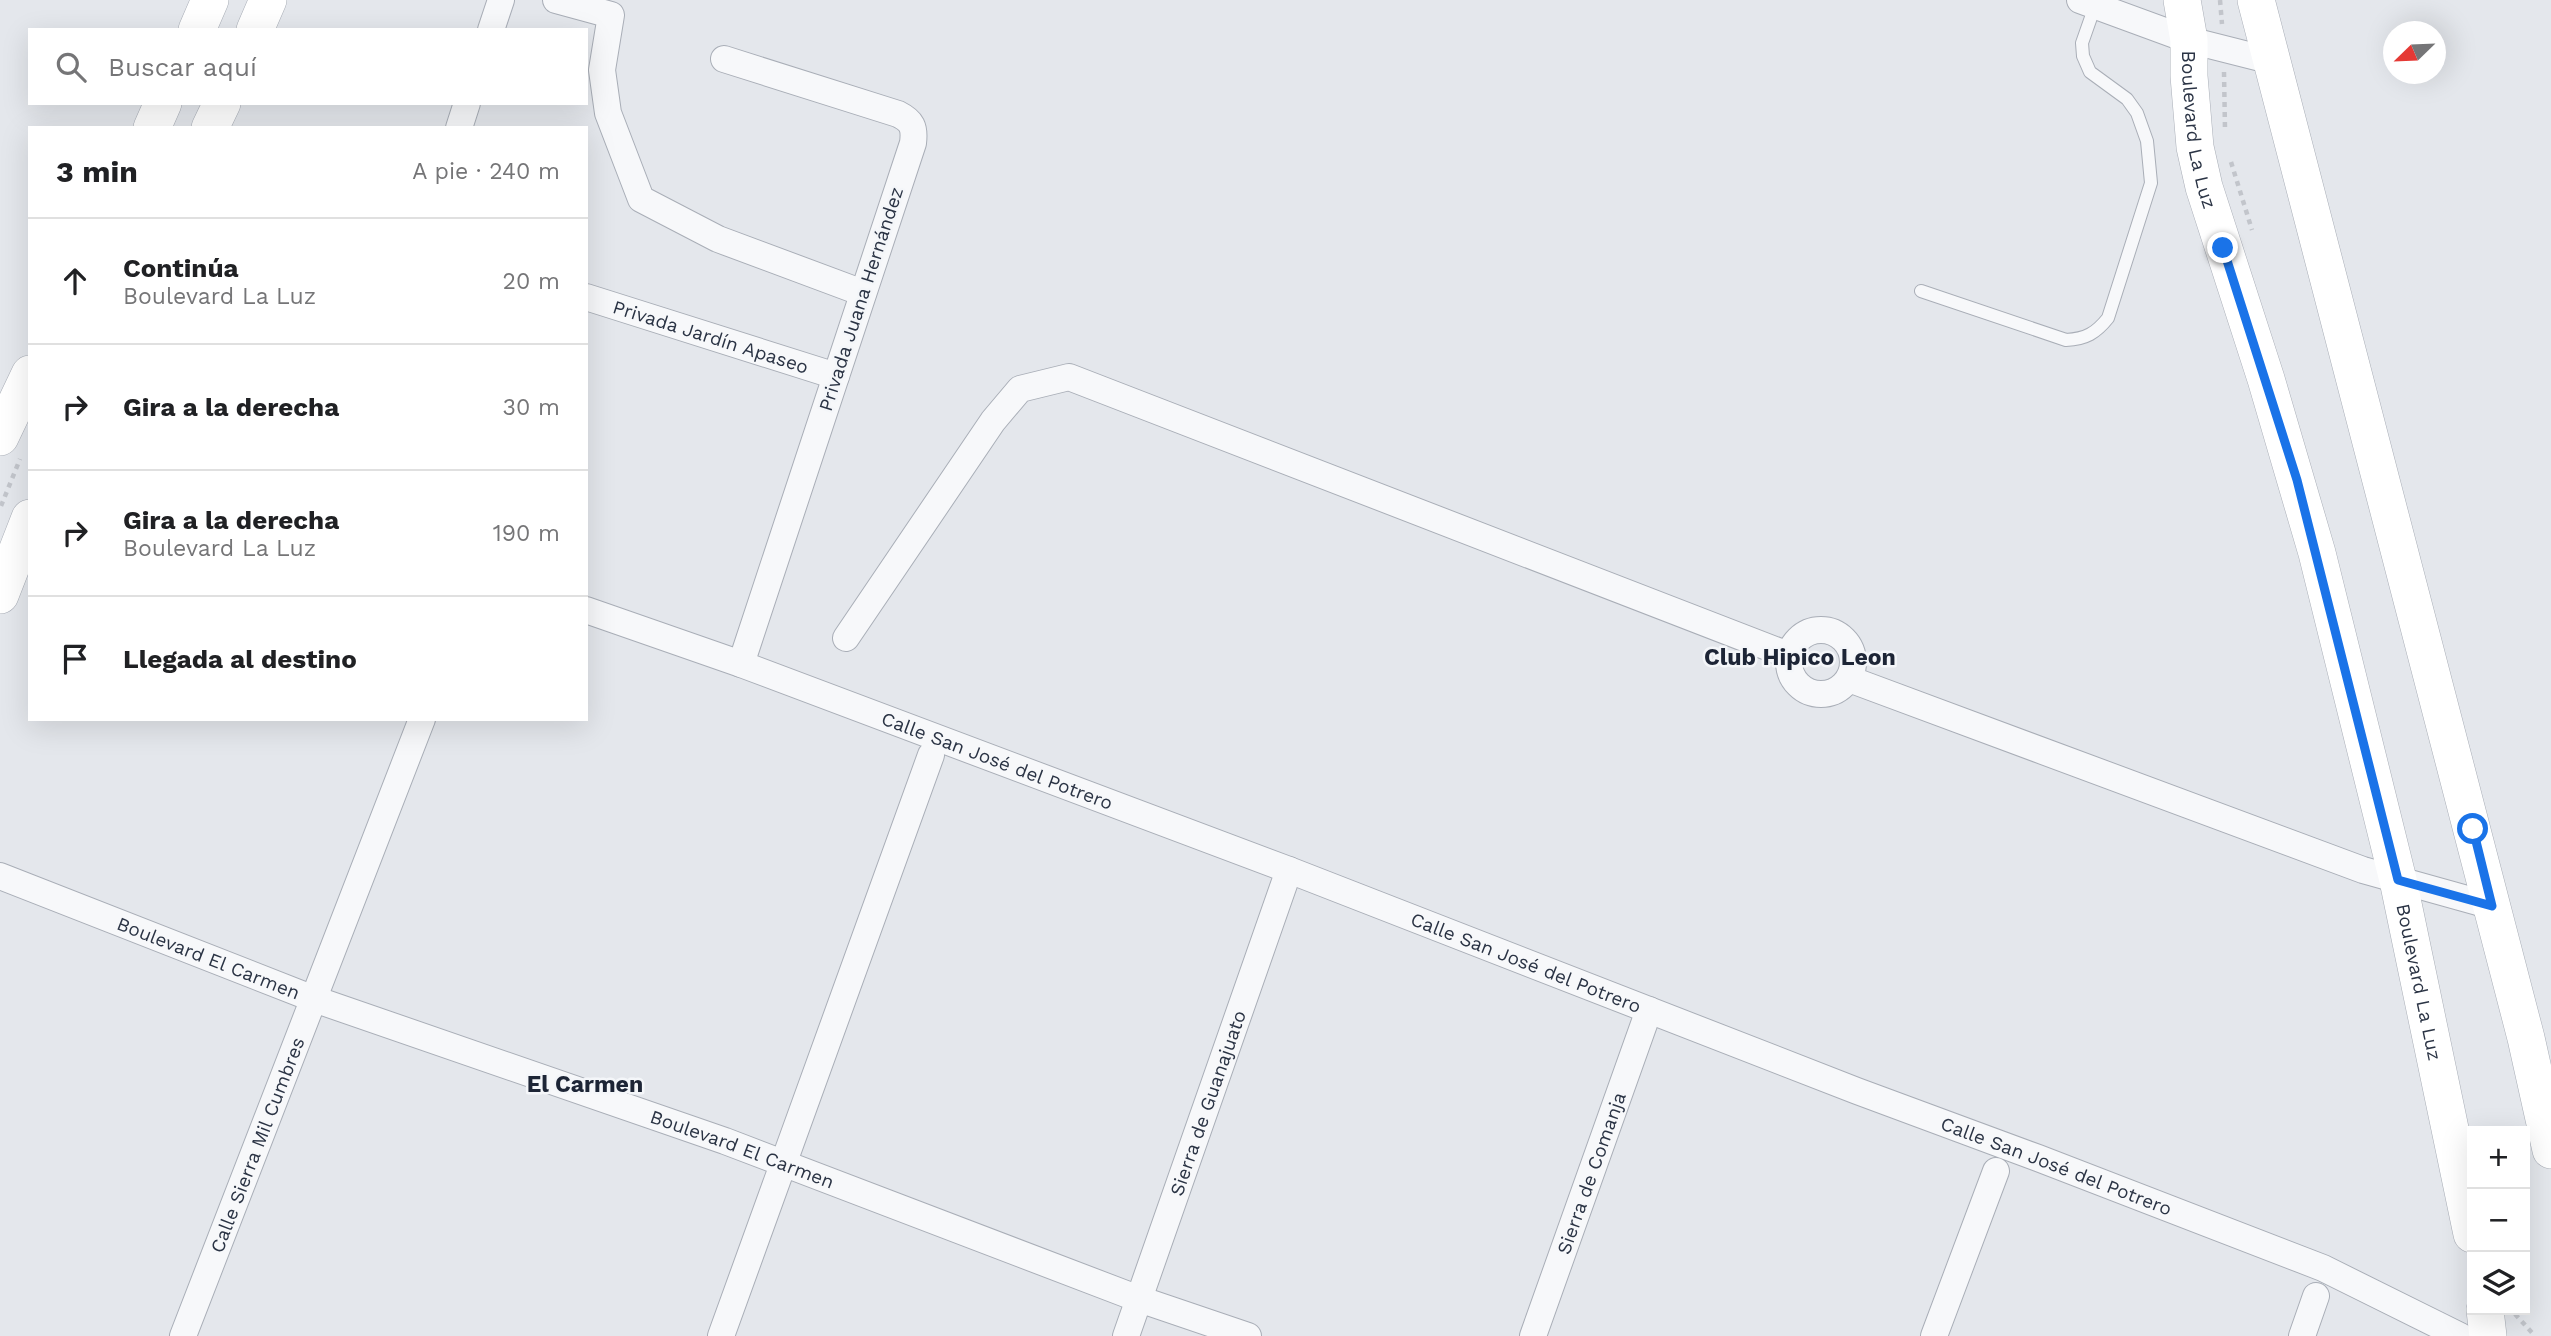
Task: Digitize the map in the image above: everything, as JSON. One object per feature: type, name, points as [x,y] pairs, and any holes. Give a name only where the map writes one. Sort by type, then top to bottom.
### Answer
[{"type":"main road","points":[[198,28],[211,0]]},
{"type":"main road","points":[[256,28],[268,0]]},
{"type":"main road","name":"Boulevard La Luz","points":[[2182,0],[2189,40],[2195,147],[2204,187],[2297,480],[2398,880],[2467,1210]]},
{"type":"main road","points":[[2256,0],[2526,1038],[2551,1150]]},
{"type":"main road","points":[[153,126],[162,105]]},
{"type":"main road","points":[[212,126],[221,105]]},
{"type":"main road","points":[[13,428],[28,380]]},
{"type":"main road","points":[[0,595],[28,524]]},
{"type":"main road","points":[[2486,1315],[2488,1336]]},
{"type":"street","points":[[492,28],[501,0]]},
{"type":"street","points":[[556,0],[611,15],[602,71],[608,113],[641,199],[718,239],[863,292]]},
{"type":"street","points":[[2087,3],[2189,40],[2272,61]]},
{"type":"street","name":"Privada Juana Hernández","points":[[724,59],[898,114],[911,123],[914,132],[913,143],[741,664]]},
{"type":"street","points":[[460,126],[466,105]]},
{"type":"street","name":"Privada Jardín Apaseo","points":[[588,298],[836,376]]},
{"type":"street","points":[[846,638],[993,421],[1020,389],[1069,377],[1788,655]]},
{"type":"street","name":"Calle San José del Potrero","points":[[588,611],[741,664],[1289,870],[2323,1268],[2460,1336]]},
{"type":"street","points":[[1825,630],[1840,635],[1850,648],[1854,664],[1850,679],[1836,692],[1818,696],[1800,689],[1789,674],[1788,655],[1796,640],[1808,632],[1825,630]]},
{"type":"street","points":[[1850,679],[2351,865],[2492,906]]},
{"type":"street","name":"Calle Sierra Mil Cumbres","points":[[183,1336],[421,721]]},
{"type":"street","points":[[721,1336],[931,755]]},
{"type":"street","name":"Sierra de Guanajuato","points":[[1126,1336],[1289,870]]},
{"type":"street","name":"Boulevard El Carmen","points":[[0,876],[314,999],[783,1164],[1139,1299],[1248,1336]]},
{"type":"street","name":"Sierra de Comanja","points":[[1533,1336],[1649,1010]]},
{"type":"street","points":[[1934,1336],[1996,1171]]},
{"type":"street","points":[[2302,1336],[2316,1296]]},
{"type":"lane","points":[[1921,291],[2066,340],[2082,339],[2098,331],[2108,318],[2151,183],[2147,141],[2137,113],[2127,99],[2090,72],[2083,56],[2087,3]]},
{"type":"path","points":[[0,508],[13,428]]},
{"type":"path","points":[[2516,1315],[2535,1336]]},
{"type":"district","name":"Club Hipico Leon","points":[[1800,657]]},
{"type":"district","name":"El Carmen","points":[[585,1084]]},
{"type":"route","points":[[2223,248],[2297,480],[2398,880],[2492,906],[2473,829]]}]
